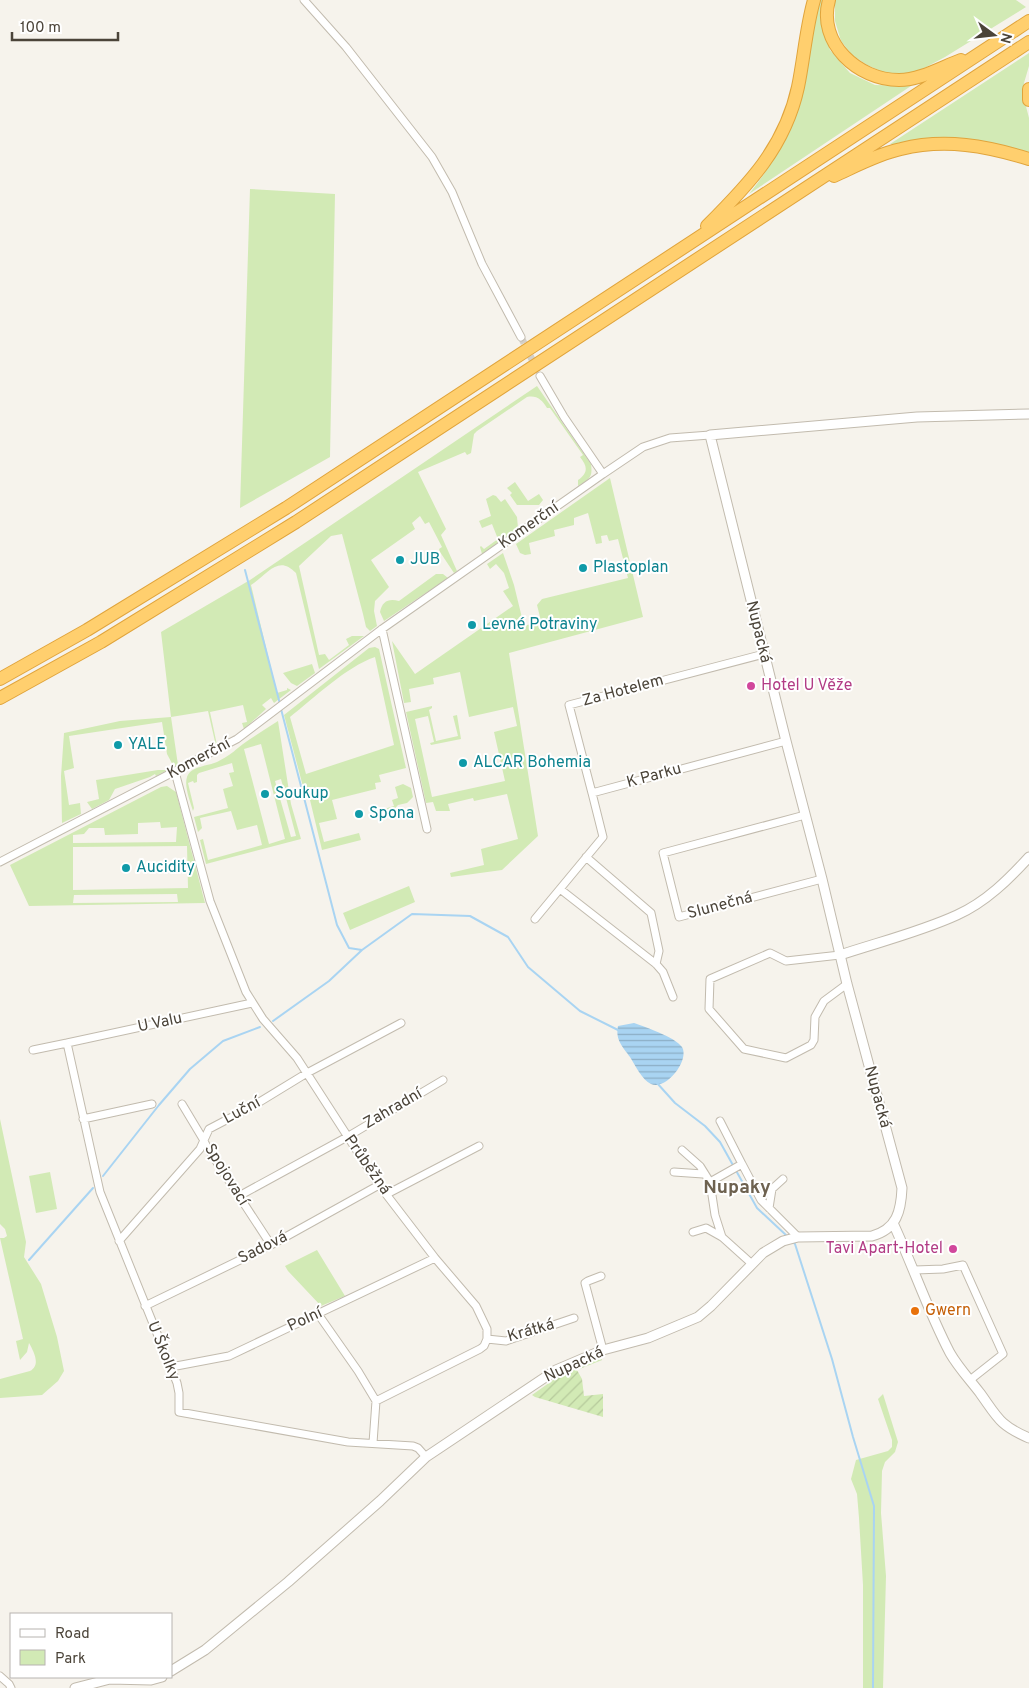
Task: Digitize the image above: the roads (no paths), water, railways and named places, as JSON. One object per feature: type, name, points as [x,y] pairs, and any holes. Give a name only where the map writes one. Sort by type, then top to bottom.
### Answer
[{"type":"highway","points":[[688,244],[755,176],[785,128],[798,84],[814,0]]},
{"type":"highway","points":[[829,0],[827,7],[828,24],[833,41],[841,54],[867,73],[900,80],[917,77],[980,53]]},
{"type":"highway","points":[[0,679],[95,625],[286,508],[1029,21]]},
{"type":"highway","points":[[0,698],[101,642],[288,527],[1029,42]]},
{"type":"highway","points":[[1029,89],[1029,100]]},
{"type":"highway","points":[[795,195],[883,154],[922,145],[950,144],[976,146],[1029,159]]},
{"type":"street","points":[[304,0],[353,55],[432,157],[452,192],[482,264],[520,337]]},
{"type":"street","points":[[540,376],[564,417],[603,474]]},
{"type":"street","points":[[710,435],[917,417],[1029,414]]},
{"type":"street","name":"Komerční","points":[[0,862],[226,746],[253,728],[382,630],[642,448],[670,438],[710,435]]},
{"type":"street","name":"Nupacká","points":[[172,1670],[205,1650],[288,1582],[380,1501],[426,1457],[556,1370],[603,1350],[648,1338],[698,1317],[763,1253],[783,1241],[796,1237],[872,1236],[881,1234],[893,1223],[901,1206],[902,1188],[847,984],[710,435]]},
{"type":"street","points":[[382,630],[427,829]]},
{"type":"street","name":"Za Hotelem","points":[[592,793],[569,706],[764,654]]},
{"type":"street","name":"K Parku","points":[[592,793],[786,741]]},
{"type":"street","name":"Průběžná","points":[[175,772],[210,901],[252,1003],[307,1073],[346,1137],[379,1185],[435,1258],[476,1306],[487,1330],[487,1339]]},
{"type":"street","points":[[535,919],[603,837],[592,793]]},
{"type":"street","name":"Slunečná","points":[[805,815],[663,853],[679,917],[822,879]]},
{"type":"street","points":[[586,857],[651,913],[659,951],[656,964]]},
{"type":"street","points":[[847,984],[824,1002],[815,1017],[814,1040],[811,1045],[786,1058],[744,1049],[709,1009],[710,978],[770,953],[786,961],[840,955],[901,936],[958,915],[997,890],[1029,857]]},
{"type":"street","points":[[560,889],[656,964],[663,972],[673,997]]},
{"type":"street","name":"U Valu","points":[[33,1050],[252,1003]]},
{"type":"street","name":"Luční","points":[[120,1242],[200,1149],[209,1129],[253,1106],[307,1073],[401,1023]]},
{"type":"street","points":[[67,1043],[83,1119],[152,1104]]},
{"type":"street","name":"Zahradní","points":[[239,1196],[346,1137],[442,1080]]},
{"type":"street","name":"Spojovací","points":[[182,1104],[204,1139],[206,1147],[271,1245]]},
{"type":"street","name":"U Školky","points":[[83,1119],[100,1192],[171,1368],[179,1393],[179,1412],[348,1442],[373,1443]]},
{"type":"street","points":[[720,1121],[740,1165],[761,1200],[796,1237]]},
{"type":"street","points":[[387,1194],[479,1146]]},
{"type":"street","points":[[682,1150],[700,1166],[703,1174],[710,1182],[715,1215],[722,1237]]},
{"type":"street","points":[[710,1182],[740,1165]]},
{"type":"street","points":[[674,1172],[703,1174]]},
{"type":"street","points":[[769,1208],[772,1189],[782,1179]]},
{"type":"street","name":"Sadová","points":[[145,1306],[271,1245],[379,1185]]},
{"type":"street","points":[[893,1223],[951,1354],[1000,1422],[1029,1438]]},
{"type":"street","points":[[693,1232],[706,1228],[722,1237],[752,1264]]},
{"type":"street","name":"Polní","points":[[171,1368],[229,1356],[435,1258]]},
{"type":"street","points":[[915,1270],[943,1269],[963,1265],[1002,1354],[970,1380]]},
{"type":"street","points":[[601,1276],[585,1283],[603,1350]]},
{"type":"street","points":[[318,1314],[358,1371],[376,1401],[373,1443],[414,1446],[426,1457]]},
{"type":"street","name":"Krátká","points":[[487,1339],[506,1341],[574,1318]]},
{"type":"street","points":[[376,1401],[480,1350],[487,1339]]},
{"type":"street","points":[[0,1676],[11,1688]]},
{"type":"street","points":[[78,1687],[110,1679],[150,1680],[158,1678]]},
{"type":"street","points":[[78,1687],[96,1688]]},
{"type":"water","points":[[634,1023],[667,1036],[682,1047],[684,1053],[680,1066],[670,1079],[663,1083],[657,1085],[648,1082],[620,1043],[617,1031],[618,1026]]},
{"type":"waterway","points":[[245,570],[280,704]]},
{"type":"waterway","points":[[281,709],[337,925],[349,948],[362,950],[412,914],[470,916],[508,937],[528,967],[580,1011],[618,1030]]},
{"type":"waterway","points":[[273,1021],[329,981],[362,950]]},
{"type":"waterway","points":[[103,1176],[190,1069],[223,1041],[260,1027]]},
{"type":"waterway","points":[[657,1083],[675,1103],[705,1126],[720,1142],[757,1208],[787,1236]]},
{"type":"waterway","points":[[29,1260],[93,1188]]},
{"type":"waterway","points":[[792,1241],[795,1244],[832,1359],[874,1506],[873,1688]]},
{"type":"tunnel","points":[[521,337],[540,376]]},
{"type":"place","name":"JUB","points":[[400,560]]},
{"type":"place","name":"Plastoplan","points":[[583,568]]},
{"type":"place","name":"Levné Potraviny","points":[[472,625]]},
{"type":"place","name":"Hotel U Věže","points":[[751,686]]},
{"type":"place","name":"YALE","points":[[118,745]]},
{"type":"place","name":"ALCAR Bohemia","points":[[463,763]]},
{"type":"place","name":"Soukup","points":[[265,794]]},
{"type":"place","name":"Spona","points":[[359,814]]},
{"type":"place","name":"Aucidity","points":[[126,868]]},
{"type":"place","name":"Tavi Apart-Hotel","points":[[953,1249]]},
{"type":"place","name":"Gwern","points":[[915,1311]]},
{"type":"district","name":"Nupaky","points":[[737,1188]]}]
